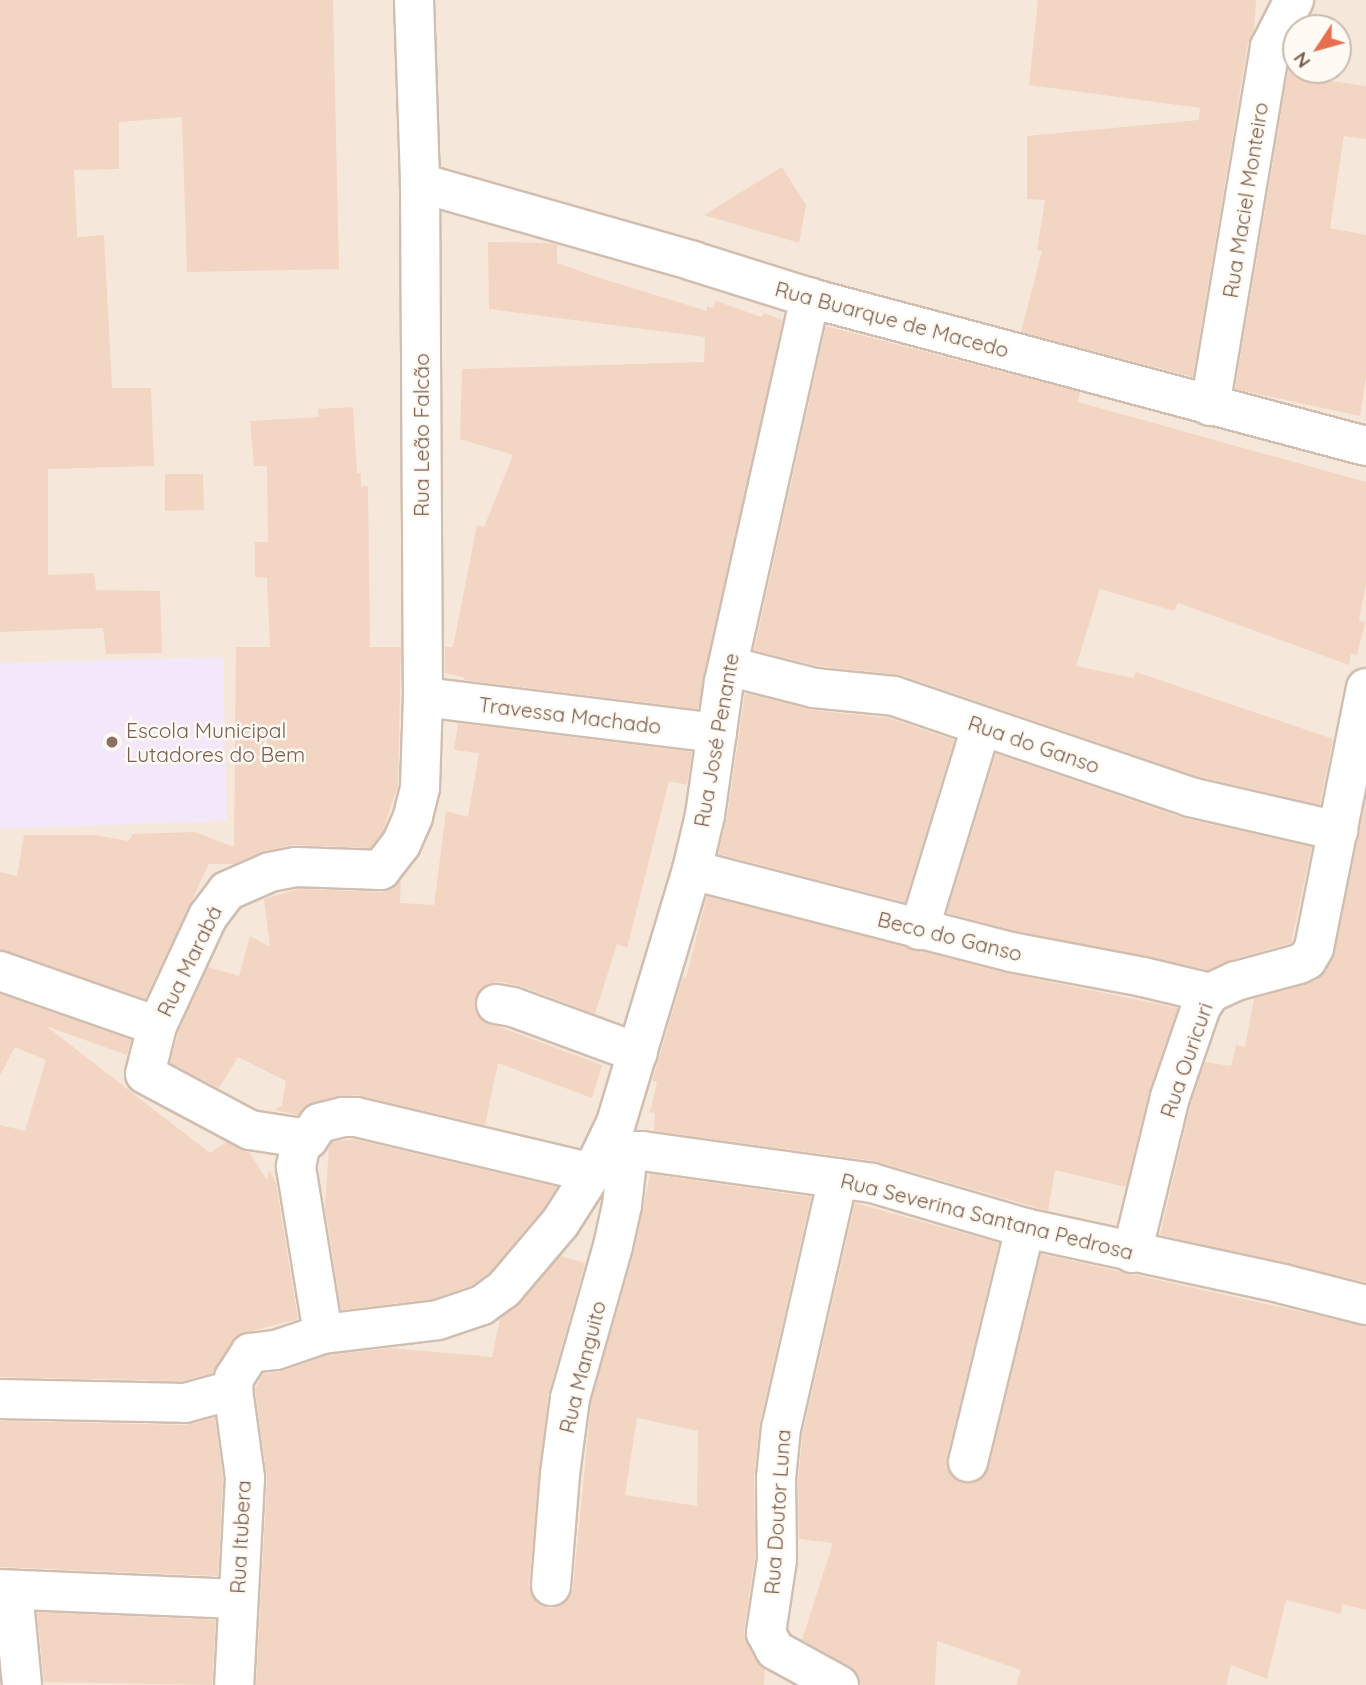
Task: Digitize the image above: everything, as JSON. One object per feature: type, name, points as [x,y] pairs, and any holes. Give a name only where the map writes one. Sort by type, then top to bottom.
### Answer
[{"type":"street","name":"Rua Leão Falcão","points":[[388,863],[401,844],[413,817],[420,788],[423,697],[419,183],[414,0]]},
{"type":"street","name":"Rua Maciel Monteiro","points":[[1210,406],[1270,47],[1294,0]]},
{"type":"street","name":"Rua Buarque de Macedo","points":[[419,183],[693,261],[810,298],[1366,446]]},
{"type":"street","name":"Rua José Penante","points":[[608,1159],[692,870],[728,666],[810,298]]},
{"type":"street","name":"Rua do Ganso","points":[[728,666],[814,688],[894,696],[1190,797],[1338,831]]},
{"type":"street","name":"Rua Ouricuri","points":[[1132,1253],[1170,1097],[1197,1017],[1210,993],[1236,981],[1299,964],[1311,954],[1319,932],[1366,688]]},
{"type":"street","name":"Travessa Machado","points":[[423,697],[717,733]]},
{"type":"street","points":[[919,930],[981,727]]},
{"type":"street","name":"Rua Marabá","points":[[250,1129],[145,1074],[157,1026],[208,916],[227,891],[270,872],[296,867],[374,872],[388,863]]},
{"type":"street","name":"Beco do Ganso","points":[[692,870],[919,930],[1210,993]]},
{"type":"street","points":[[0,971],[157,1026]]},
{"type":"street","points":[[496,1004],[513,1007],[638,1053]]},
{"type":"street","name":"Rua Severina Santana Pedrosa","points":[[307,1139],[319,1123],[356,1117],[608,1159],[838,1178],[872,1184],[1026,1228],[1283,1284],[1366,1305]]},
{"type":"street","points":[[250,1129],[307,1139]]},
{"type":"street","points":[[250,1129],[299,1180]]},
{"type":"street","points":[[307,1139],[302,1143],[298,1157],[299,1180],[323,1334]]},
{"type":"street","points":[[0,1399],[185,1403],[233,1390],[234,1378],[250,1353],[276,1350],[323,1334],[438,1320],[482,1306],[504,1289],[561,1223],[608,1159]]},
{"type":"street","name":"Rua Manguito","points":[[551,1586],[560,1474],[570,1398],[622,1205],[608,1159]]},
{"type":"street","name":"Rua Doutor Luna","points":[[838,1178],[781,1428],[776,1478],[777,1560],[766,1633],[775,1650],[838,1685]]},
{"type":"street","points":[[968,1462],[1026,1228]]},
{"type":"street","name":"Rua Itubera","points":[[233,1390],[245,1478],[234,1685]]},
{"type":"street","points":[[22,1685],[4,1590],[237,1599]]},
{"type":"shaded area","points":[[0,0],[1366,0],[1366,1685],[0,1685]]},
{"type":"shaded area","name":"Escola Municipal Lutadores do Bem","points":[[223,657],[227,821],[0,829],[0,663]]},
{"type":"building","points":[[0,0],[333,0],[339,269],[187,272],[182,117],[119,122],[119,169],[74,170],[77,237],[104,235],[112,388],[151,388],[154,466],[48,469],[48,575],[94,573],[96,590],[160,591],[162,653],[106,654],[103,628],[0,632]]},
{"type":"building","points":[[1038,0],[1256,0],[1254,30],[1248,43],[1193,377],[1021,332],[1042,251],[1037,250],[1045,200],[1027,199],[1027,136],[1199,120],[1200,108],[1029,85]]},
{"type":"building","points":[[1286,84],[1366,86],[1366,139],[1344,136],[1330,228],[1366,235],[1366,376],[1360,416],[1235,389]]},
{"type":"building","points":[[782,167],[806,205],[799,243],[704,215]]},
{"type":"building","points":[[488,242],[557,245],[557,263],[600,278],[707,311],[707,306],[713,308],[716,301],[761,317],[764,313],[783,320],[698,709],[464,680],[464,677],[445,673],[445,647],[453,647],[477,525],[484,527],[513,455],[460,439],[462,369],[704,362],[705,337],[489,309]]},
{"type":"building","points":[[826,326],[1080,392],[1078,402],[1366,482],[1366,584],[1359,620],[1365,623],[1357,655],[1351,654],[1349,665],[1178,603],[1174,611],[1100,589],[1076,666],[1133,678],[1136,672],[1333,739],[1320,805],[1196,776],[901,675],[818,666],[754,650]]},
{"type":"building","points":[[353,407],[357,473],[361,473],[361,486],[368,486],[370,647],[401,647],[398,785],[382,833],[371,848],[292,845],[261,852],[235,864],[209,864],[145,999],[0,950],[0,872],[17,876],[24,835],[96,835],[128,841],[133,834],[195,832],[234,847],[236,647],[270,647],[267,578],[255,577],[255,542],[268,542],[267,466],[254,466],[250,421],[319,417],[318,409]]},
{"type":"building","points":[[165,474],[203,474],[204,510],[165,511]]},
{"type":"building","points":[[745,693],[812,710],[889,718],[954,740],[905,902],[718,854],[727,818]]},
{"type":"building","points":[[458,723],[692,752],[687,785],[669,781],[627,948],[617,944],[595,1014],[521,986],[500,982],[480,989],[475,1000],[476,1012],[483,1021],[602,1065],[592,1098],[498,1063],[485,1125],[356,1095],[314,1102],[298,1115],[274,1110],[282,1105],[286,1081],[238,1057],[219,1088],[170,1063],[178,1033],[208,967],[239,976],[250,936],[270,947],[264,899],[298,889],[381,892],[391,889],[401,880],[400,903],[434,905],[446,811],[468,817],[479,753],[454,750]]},
{"type":"building","points":[[996,754],[1183,818],[1312,847],[1291,943],[1230,960],[1208,970],[1016,931],[947,913]]},
{"type":"building","points":[[1366,800],[1366,1282],[1160,1235],[1191,1103],[1205,1062],[1231,1066],[1236,1045],[1245,1047],[1254,999],[1317,980],[1333,959]]},
{"type":"building","points":[[707,896],[1006,973],[1178,1008],[1149,1092],[1126,1187],[1055,1170],[1048,1211],[875,1161],[654,1131],[655,1113],[650,1112],[657,1082],[652,1081],[683,977],[686,978]]},
{"type":"building","points":[[0,994],[131,1040],[127,1055],[46,1026],[210,1153],[226,1142],[249,1152],[267,1180],[269,1170],[276,1183],[298,1319],[239,1334],[213,1373],[182,1381],[0,1377],[0,1125],[25,1131],[46,1060],[15,1047],[0,1075]]},
{"type":"building","points":[[353,1139],[557,1187],[542,1210],[489,1273],[472,1285],[433,1299],[341,1310],[325,1208],[329,1146],[332,1142]]},
{"type":"building","points":[[650,1174],[811,1197],[760,1423],[754,1476],[755,1558],[744,1631],[747,1643],[765,1669],[764,1685],[256,1685],[267,1479],[255,1389],[263,1374],[283,1371],[328,1355],[391,1348],[492,1357],[500,1319],[520,1303],[560,1256],[585,1263],[548,1395],[529,1584],[532,1596],[539,1604],[550,1608],[560,1606],[569,1599],[573,1588],[591,1402],[634,1252]],"holes":[[[637,1418],[698,1431],[697,1506],[625,1495]]]},
{"type":"building","points":[[855,1203],[999,1243],[947,1457],[947,1467],[952,1477],[963,1483],[973,1483],[983,1478],[989,1467],[1041,1254],[1366,1326],[1366,1610],[1342,1604],[1341,1614],[1286,1600],[1267,1679],[1231,1665],[1226,1685],[1016,1685],[1021,1670],[937,1641],[935,1685],[861,1685],[858,1674],[850,1666],[802,1640],[833,1543],[799,1539],[798,1479],[803,1432]]},
{"type":"building","points":[[215,1418],[223,1479],[218,1576],[0,1567],[0,1421],[185,1425]]},
{"type":"building","points":[[37,1612],[216,1620],[212,1685],[44,1682]]},
{"type":"place","name":"Escola Municipal Lutadores do Bem","points":[[112,742]]}]
